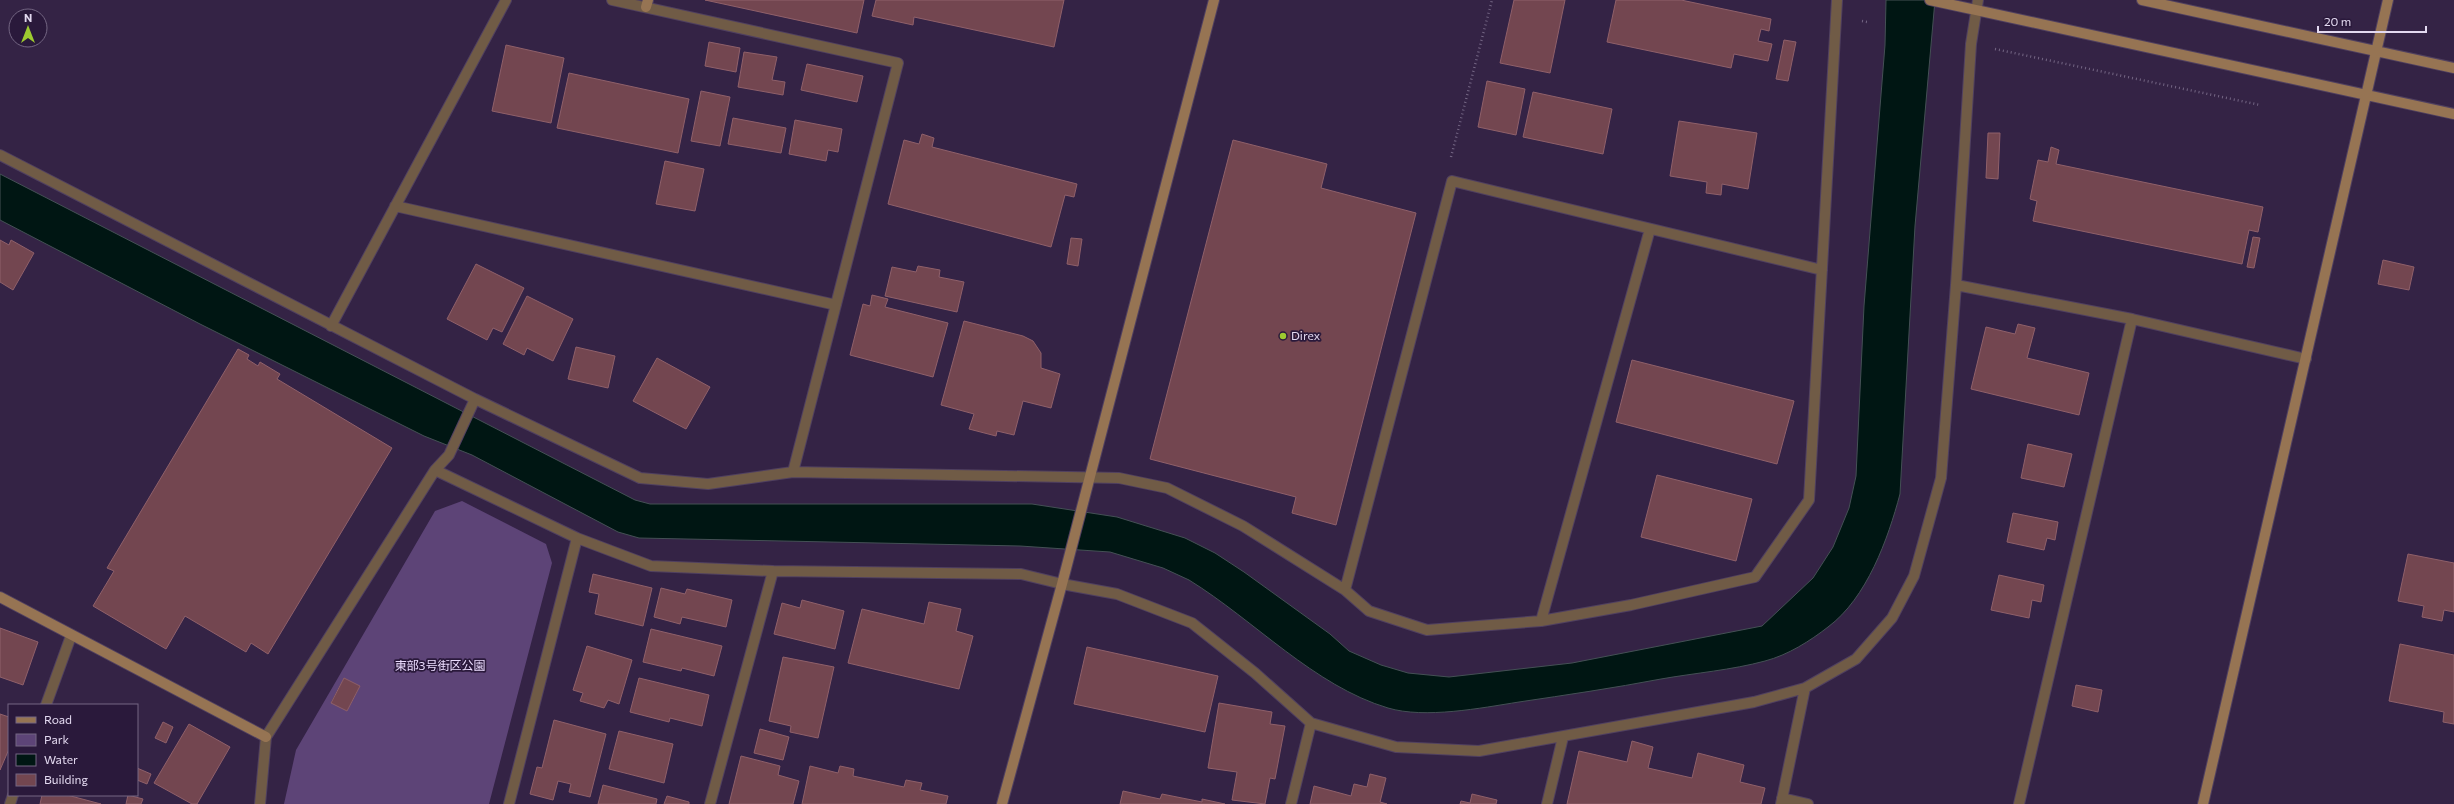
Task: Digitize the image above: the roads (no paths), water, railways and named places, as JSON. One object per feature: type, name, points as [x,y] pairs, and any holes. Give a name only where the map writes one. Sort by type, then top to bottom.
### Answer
[{"type":"street","points":[[331,326],[506,0]]},
{"type":"street","points":[[612,0],[647,4],[898,63],[793,472]]},
{"type":"street","points":[[1002,804],[1062,584],[1084,493],[1214,0]]},
{"type":"street","points":[[0,155],[475,399],[640,478],[708,484],[793,472],[1119,478],[1167,488],[1243,526],[1345,590],[1369,611],[1427,630],[1541,621],[1631,605],[1756,577],[1809,500],[1837,0]]},
{"type":"street","points":[[1930,0],[2454,114]]},
{"type":"street","points":[[435,470],[577,538],[651,566],[774,571],[1021,574],[1062,584],[1117,594],[1192,623],[1255,673],[1310,723],[1396,747],[1479,752],[1754,702],[1805,688],[1856,659],[1892,618],[1914,576],[1941,478],[1956,285],[1971,44],[1978,0]]},
{"type":"street","points":[[2142,0],[2454,68]]},
{"type":"street","points":[[2203,804],[2388,0]]},
{"type":"street","points":[[1345,590],[1452,182],[1822,270]]},
{"type":"street","points":[[395,206],[836,305]]},
{"type":"street","points":[[1541,621],[1650,229]]},
{"type":"street","points":[[1956,285],[2132,319],[2306,359]]},
{"type":"street","points":[[2019,804],[2132,319]]},
{"type":"street","points":[[260,804],[266,737],[435,470],[449,455],[475,399]]},
{"type":"street","points":[[509,804],[577,538]]},
{"type":"street","points":[[710,804],[774,571]]},
{"type":"street","points":[[0,597],[71,636],[266,737]]},
{"type":"street","points":[[46,704],[71,636]]},
{"type":"street","points":[[1805,688],[1781,801],[1808,804]]},
{"type":"street","points":[[1291,804],[1310,723]]},
{"type":"street","points":[[1547,804],[1563,737]]},
{"type":"water","points":[[1886,0],[1935,0],[1915,226],[1900,494],[1882,548],[1865,584],[1842,615],[1828,627],[1798,647],[1774,658],[1727,669],[1471,709],[1436,713],[1419,713],[1388,708],[1361,698],[1335,684],[1285,651],[1213,596],[1189,580],[1163,568],[1110,552],[1020,546],[639,538],[618,532],[472,455],[424,436],[200,324],[0,220],[0,174],[635,500],[650,504],[1032,504],[1117,517],[1185,538],[1215,553],[1330,634],[1349,651],[1381,665],[1408,673],[1449,677],[1572,663],[1762,626],[1813,578],[1833,547],[1849,508],[1856,476],[1864,306],[1885,45]]},
{"type":"place","name":"Direx","points":[[1283,336]]},
{"type":"park label","name":"東部3号街区公園","points":[[440,666]]}]
